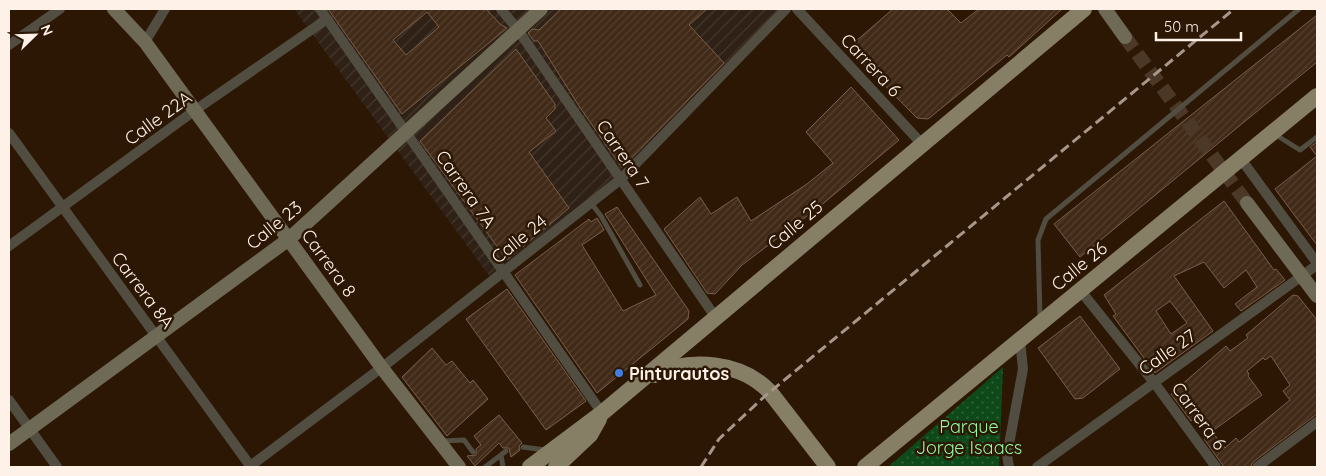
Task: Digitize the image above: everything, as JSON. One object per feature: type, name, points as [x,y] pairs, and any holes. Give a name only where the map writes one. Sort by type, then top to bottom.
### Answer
[{"type":"main road","name":"Carrera 8","points":[[114,9],[145,42],[382,368],[459,467]]},
{"type":"main road","name":"Calle 23","points":[[9,444],[158,337],[289,239],[541,9]]},
{"type":"main road","name":"Calle 25","points":[[530,467],[602,413],[1084,9]]},
{"type":"main road","points":[[1105,9],[1125,37]]},
{"type":"main road","name":"Calle 26","points":[[865,467],[1317,96]]},
{"type":"main road","points":[[1247,203],[1317,296]]},
{"type":"main road","points":[[636,384],[660,372],[678,367],[717,366],[747,374],[760,382],[770,392],[828,467]]},
{"type":"main road","points":[[556,467],[590,435],[602,413]]},
{"type":"street","points":[[9,45],[60,9]]},
{"type":"street","points":[[145,42],[165,9]]},
{"type":"street","name":"Carrera 7A","points":[[320,9],[602,413]]},
{"type":"street","name":"Carrera 7","points":[[501,9],[518,30],[716,318]]},
{"type":"street","name":"Calle 24","points":[[250,467],[382,368],[621,180],[786,9]]},
{"type":"street","name":"Carrera 6","points":[[797,9],[922,144]]},
{"type":"street","name":"Calle 22A","points":[[9,246],[194,111],[328,19]]},
{"type":"street","name":"Carrera 8A","points":[[9,133],[250,467]]},
{"type":"street","points":[[1241,159],[1317,264]]},
{"type":"street","name":"Calle 27","points":[[1037,467],[1153,381],[1303,276],[1317,264]]},
{"type":"street","name":"Carrera 6","points":[[1080,290],[1153,381],[1216,467]]},
{"type":"street","points":[[1009,467],[1006,455],[1023,369],[1020,340]]},
{"type":"street","points":[[1001,356],[1016,360],[1023,369]]},
{"type":"street","points":[[9,400],[57,467]]},
{"type":"street","points":[[1257,467],[1317,422]]},
{"type":"lane","points":[[1039,325],[1041,310],[1037,272],[1038,240],[1046,219],[1299,9]]},
{"type":"lane","points":[[1273,133],[1300,150],[1317,137]]},
{"type":"lane","points":[[591,203],[601,216],[640,284]]},
{"type":"lane","points":[[439,441],[464,440],[473,452]]},
{"type":"lane","points":[[523,447],[550,451]]},
{"type":"lane","points":[[481,462],[485,467],[506,451]]},
{"type":"lane","points":[[501,455],[503,467]]},
{"type":"shaded area","points":[[294,9],[786,9],[621,179],[493,281]]},
{"type":"green space","name":"Parque Jorge Isaacs","points":[[1003,367],[999,467],[888,467]]},
{"type":"building","points":[[328,9],[486,9],[500,24],[507,28],[402,114]],"holes":[[[427,12],[439,27],[406,55],[393,40]]]},
{"type":"building","points":[[561,9],[707,9],[689,25],[724,63],[622,168],[579,106],[538,41],[534,41],[528,33],[532,29],[539,30]]},
{"type":"building","points":[[893,9],[947,9],[961,23],[979,9],[1062,9],[1009,57],[1007,55],[928,119],[917,118],[848,48]]},
{"type":"building","points":[[1317,15],[1317,62],[1080,257],[1054,224]]},
{"type":"building","points":[[516,49],[555,104],[555,109],[546,118],[556,131],[529,152],[569,208],[507,260],[420,141]]},
{"type":"building","points":[[851,87],[899,140],[819,207],[742,265],[715,294],[707,293],[664,229],[700,197],[711,214],[737,197],[751,221],[807,184],[833,163],[806,132]]},
{"type":"building","points":[[1317,142],[1317,156],[1310,147]]},
{"type":"building","points":[[1317,156],[1317,245],[1275,189]]},
{"type":"building","points":[[1224,201],[1274,270],[1276,269],[1285,280],[1241,311],[1235,304],[1257,287],[1246,270],[1224,288],[1204,262],[1174,276],[1213,331],[1155,373],[1113,316],[1116,314],[1104,295]],"holes":[[[1170,301],[1187,323],[1171,334],[1156,311]]]},
{"type":"building","points":[[617,207],[689,311],[688,319],[597,393],[515,275],[589,219],[591,222],[597,218],[604,230],[582,245],[623,311],[656,295],[605,214]]},
{"type":"building","points":[[507,289],[586,401],[546,430],[466,319]]},
{"type":"building","points":[[1293,295],[1298,296],[1317,320],[1317,414],[1253,462],[1250,467],[1224,467],[1204,439],[1212,432],[1225,448],[1236,438],[1239,442],[1290,400],[1283,391],[1290,385],[1271,356],[1265,360],[1263,358],[1247,371],[1248,376],[1262,395],[1211,432],[1197,416],[1191,421],[1171,394],[1226,346],[1230,351],[1248,338],[1246,335]]},
{"type":"building","points":[[1080,316],[1120,369],[1083,398],[1075,399],[1038,348]]},
{"type":"building","points":[[432,348],[446,365],[452,361],[470,383],[473,380],[488,399],[447,436],[402,377]]},
{"type":"building","points":[[499,415],[522,443],[519,446],[520,450],[511,457],[509,448],[503,448],[499,443],[475,466],[467,456],[476,455],[476,449],[481,445],[474,436]]},
{"type":"tunnel","points":[[1125,37],[1247,203]]},
{"type":"railway","points":[[701,467],[719,439],[765,396],[1234,9]]},
{"type":"place","name":"Pinturautos","points":[[619,373]]}]
